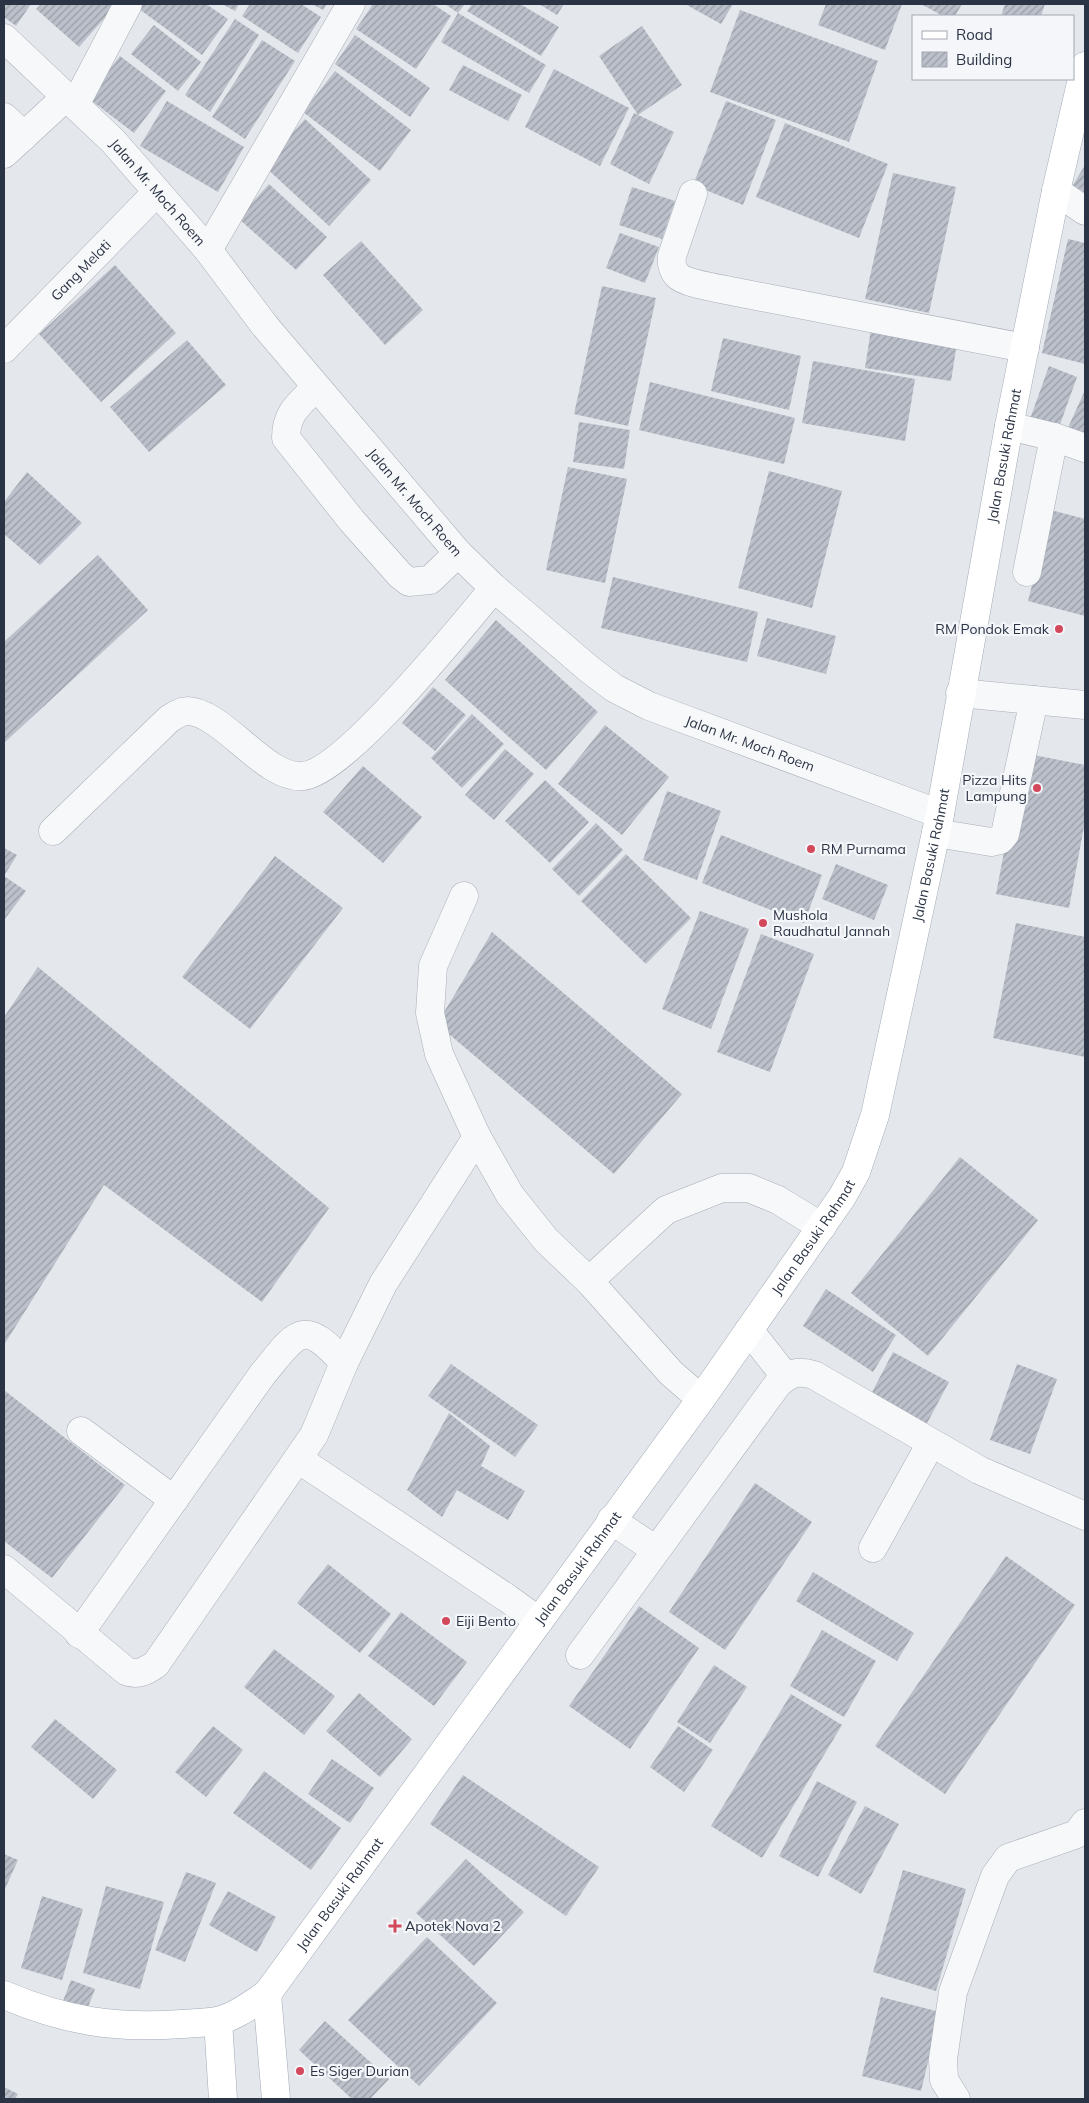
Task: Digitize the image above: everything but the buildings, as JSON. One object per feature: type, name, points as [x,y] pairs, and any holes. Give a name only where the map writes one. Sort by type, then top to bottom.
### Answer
[{"type":"main road","name":"Jalan Basuki Rahmat","points":[[4,1995],[61,2016],[101,2024],[156,2026],[218,2021],[241,2011],[267,1994],[701,1399],[822,1228],[856,1172],[875,1115],[938,824],[1009,426],[1056,191],[1085,66]]},
{"type":"main road","points":[[267,1994],[276,2099]]},
{"type":"main road","points":[[218,2021],[223,2099]]},
{"type":"street","points":[[4,154],[71,100],[128,4]]},
{"type":"street","points":[[208,250],[351,4]]},
{"type":"street","name":"Jalan Mr. Moch Roem","points":[[4,38],[113,141],[208,250],[265,326],[458,553],[494,588],[614,688],[648,706],[938,824],[991,842],[1000,840],[1005,834],[1034,700]]},
{"type":"street","points":[[4,117],[24,136]]},
{"type":"street","points":[[1056,191],[1085,211]]},
{"type":"street","name":"Gang Melati","points":[[4,349],[157,192]]},
{"type":"street","points":[[693,194],[672,256],[671,266],[678,277],[736,292],[1025,348]]},
{"type":"street","points":[[316,387],[293,410],[286,424],[286,438],[352,520],[409,582],[430,580],[458,553]]},
{"type":"street","points":[[1009,426],[1054,437],[1085,448]]},
{"type":"street","points":[[1027,572],[1054,437]]},
{"type":"street","points":[[53,830],[169,719],[185,711],[203,714],[285,775],[303,776],[320,770],[388,710],[494,588]]},
{"type":"street","points":[[960,693],[1085,705]]},
{"type":"street","points":[[464,896],[433,966],[430,1013],[439,1054],[477,1137],[510,1195],[546,1240],[589,1281],[671,1373],[701,1399]]},
{"type":"street","points":[[4,1569],[79,1634],[126,1671],[133,1674],[142,1673],[156,1664],[314,1434],[344,1363],[383,1284],[477,1137]]},
{"type":"street","points":[[589,1281],[666,1210],[722,1188],[749,1188],[778,1200],[822,1228]]},
{"type":"street","points":[[749,1330],[786,1376]]},
{"type":"street","points":[[79,1634],[262,1374],[290,1341],[302,1334],[310,1334],[332,1349],[344,1363]]},
{"type":"street","points":[[580,1655],[786,1376],[803,1372],[814,1376],[979,1470],[1085,1516]]},
{"type":"street","points":[[81,1431],[174,1500]]},
{"type":"street","points":[[873,1548],[931,1443]]},
{"type":"street","points":[[298,1459],[539,1621]]},
{"type":"street","points":[[611,1520],[656,1550]]},
{"type":"street","points":[[956,2099],[944,2080],[943,2059],[952,1992],[995,1876],[1008,1858],[1077,1834],[1085,1823]]},
{"type":"place","name":"RM Pondok Emak","points":[[1059,629]]},
{"type":"place","name":"Pizza Hits Lampung","points":[[1037,788]]},
{"type":"place","name":"RM Purnama","points":[[811,849]]},
{"type":"place","name":"Mushola Raudhatul Jannah","points":[[763,923]]},
{"type":"place","name":"Eiji Bento","points":[[446,1621]]},
{"type":"place","name":"Apotek Nova 2","points":[[395,1926]]},
{"type":"place","name":"Es Siger Durian","points":[[300,2071]]}]
